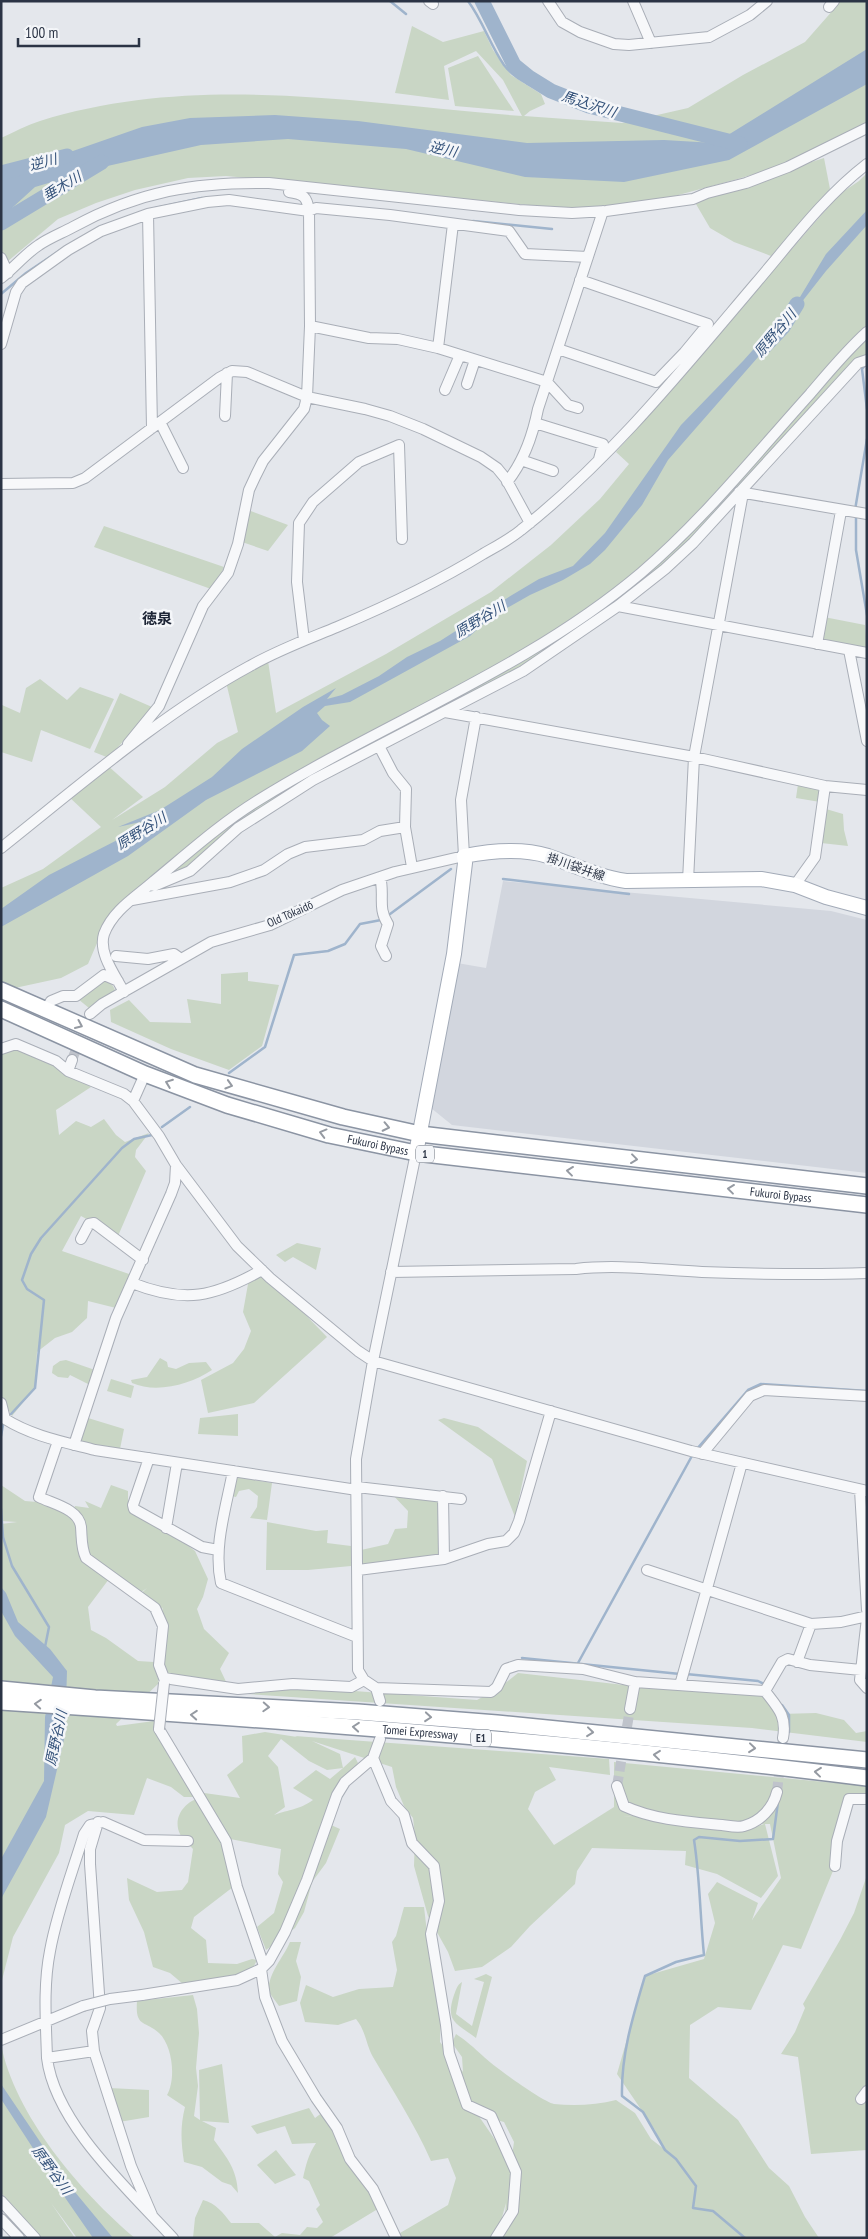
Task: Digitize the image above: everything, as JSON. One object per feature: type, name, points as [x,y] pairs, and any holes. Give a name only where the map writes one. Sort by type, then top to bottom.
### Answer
[{"type":"highway","name":"Fukuroi Bypass","points":[[1,990],[195,1074],[343,1117],[420,1134],[867,1186]]},
{"type":"highway","name":"Fukuroi Bypass","points":[[3,1010],[145,1074],[227,1105],[300,1127],[416,1153],[867,1205]]},
{"type":"highway","name":"Tomei Expressway","points":[[1,1689],[19,1697],[512,1740],[867,1778]]},
{"type":"highway","name":"Tomei Expressway","points":[[1,1702],[19,1697]]},
{"type":"highway","name":"Tomei Expressway","points":[[95,1703],[358,1712],[477,1721],[867,1760]]},
{"type":"main road","name":"掛川袋井線","points":[[464,856],[488,851],[548,856],[611,879],[626,881],[761,879],[794,885],[826,897],[867,908]]},
{"type":"main road","points":[[416,1153],[454,954],[464,872],[464,856]]},
{"type":"street","points":[[548,1],[562,22],[580,32],[614,44],[629,45],[709,37],[750,15],[767,1]]},
{"type":"street","points":[[633,1],[651,43]]},
{"type":"street","points":[[1,258],[5,273],[39,245],[102,211],[136,198],[196,185],[269,183],[519,210],[572,213],[603,212],[693,199],[708,192],[746,183],[788,167],[867,128]]},
{"type":"street","points":[[1,848],[118,757],[222,682],[260,660],[407,596],[454,573],[518,533],[598,463],[722,323],[818,210],[853,174],[867,164]]},
{"type":"street","points":[[118,757],[159,706],[203,606],[228,573],[233,562],[249,490],[256,474],[263,461],[304,409],[307,397],[310,326],[309,211],[307,198],[302,194],[237,183]]},
{"type":"street","points":[[1,344],[16,292],[27,278],[68,250],[101,231],[148,214],[208,202],[229,200],[309,211],[316,208],[371,213],[509,231],[525,254],[588,257]]},
{"type":"street","points":[[508,482],[517,470],[535,423],[603,212]]},
{"type":"street","points":[[148,214],[156,425],[183,468]]},
{"type":"street","points":[[438,348],[453,224]]},
{"type":"street","points":[[558,349],[656,382],[708,324],[580,280]]},
{"type":"street","points":[[310,326],[369,338],[398,339],[438,348],[547,382],[568,405],[578,408]]},
{"type":"street","points":[[124,992],[107,960],[102,942],[111,920],[141,891],[194,846],[256,801],[301,774],[517,659],[566,630],[603,603],[640,574],[699,518],[867,332]]},
{"type":"street","points":[[446,390],[460,355]]},
{"type":"street","points":[[466,384],[475,360]]},
{"type":"street","points":[[141,891],[190,870],[238,828],[265,809],[313,780],[523,671],[618,606],[671,564],[693,543],[858,363],[867,360]]},
{"type":"street","points":[[1,484],[73,483],[85,478],[228,373],[232,371],[247,372],[307,397],[390,416],[423,429],[482,457],[497,468],[508,482],[530,523]]},
{"type":"street","points":[[225,416],[228,373]]},
{"type":"street","points":[[535,423],[603,444],[598,463]]},
{"type":"street","points":[[304,640],[297,582],[299,523],[313,502],[359,462],[399,446],[402,539]]},
{"type":"street","points":[[521,460],[553,472]]},
{"type":"street","points":[[741,492],[841,511],[867,514]]},
{"type":"street","points":[[688,881],[694,757],[741,492]]},
{"type":"street","points":[[817,644],[841,511]]},
{"type":"street","points":[[618,606],[867,653]]},
{"type":"street","points":[[849,650],[867,741]]},
{"type":"street","points":[[445,712],[694,757],[825,786],[867,790]]},
{"type":"street","points":[[464,856],[461,800],[476,717]]},
{"type":"street","points":[[379,746],[393,773],[406,789],[405,827],[412,867]]},
{"type":"street","points":[[794,885],[815,857],[825,786]]},
{"type":"street","points":[[131,900],[230,882],[264,870],[288,854],[305,847],[316,844],[363,840],[380,831],[405,827]]},
{"type":"street","name":"Old Tōkaidō","points":[[90,1014],[124,992],[212,942],[270,924],[342,890],[380,877],[412,867],[464,856]]},
{"type":"street","points":[[380,877],[382,884],[380,908],[388,924],[381,946],[386,956]]},
{"type":"street","points":[[116,956],[148,959],[174,954],[181,959]]},
{"type":"street","points":[[46,1010],[50,1001],[63,996],[76,996],[104,976],[118,981]]},
{"type":"street","points":[[1,1049],[16,1044],[56,1061],[68,1071],[124,1094],[133,1101],[159,1136],[176,1166],[237,1246],[262,1270],[358,1351],[373,1360],[697,1452],[863,1490],[867,1610]]},
{"type":"street","points":[[68,1071],[72,1060]]},
{"type":"street","points":[[133,1101],[145,1074]]},
{"type":"street","points":[[416,1153],[373,1360],[356,1459],[358,1670],[364,1680],[376,1688],[491,1692],[497,1687],[506,1669],[518,1664],[582,1669],[635,1682],[765,1691],[780,1710],[786,1724],[783,1738]]},
{"type":"street","points":[[74,1445],[116,1318],[143,1260],[175,1183],[176,1166]]},
{"type":"street","points":[[81,1239],[89,1224],[94,1224],[143,1260]]},
{"type":"street","points":[[391,1272],[576,1269],[602,1266],[703,1272],[867,1273]]},
{"type":"street","points":[[132,1283],[168,1295],[212,1293],[237,1284],[262,1270]]},
{"type":"street","points":[[697,1452],[750,1396],[757,1392],[764,1390],[867,1396]]},
{"type":"street","points":[[1,1403],[5,1419],[20,1428],[74,1445],[232,1471],[357,1488],[461,1499]]},
{"type":"street","points":[[358,1570],[444,1559],[488,1544],[506,1541],[514,1533],[519,1521],[551,1411]]},
{"type":"street","points":[[58,1441],[39,1497],[75,1514],[79,1519],[82,1549],[86,1558],[155,1608],[163,1626],[159,1665],[164,1680],[159,1729],[226,1841],[237,1887],[262,1967],[265,1997],[282,2041],[316,2098],[337,2128],[350,2159],[373,2189],[396,2238]]},
{"type":"street","points":[[149,1458],[133,1505],[134,1509],[202,1547],[218,1550]]},
{"type":"street","points":[[166,1528],[177,1463]]},
{"type":"street","points":[[680,1685],[742,1463]]},
{"type":"street","points":[[232,1471],[218,1550],[221,1583],[357,1637]]},
{"type":"street","points":[[443,1496],[444,1559]]},
{"type":"street","points":[[647,1570],[811,1624],[841,1622],[867,1617],[860,1680],[867,1688]]},
{"type":"street","points":[[798,1662],[811,1624]]},
{"type":"street","points":[[765,1691],[782,1662],[788,1659],[810,1665],[861,1670]]},
{"type":"street","points":[[164,1680],[238,1689],[293,1684],[351,1687],[364,1680]]},
{"type":"street","points":[[630,1709],[635,1682]]},
{"type":"street","points":[[376,1688],[380,1701]]},
{"type":"street","points":[[1,2040],[83,2006],[110,1999],[237,1980],[262,1967],[269,1961],[285,1932],[307,1880],[337,1795],[346,1782],[373,1758],[380,1739]]},
{"type":"street","points":[[373,1758],[391,1801],[404,1815],[412,1843],[434,1866],[439,1901],[431,1934],[449,2053],[467,2105],[491,2116],[516,2172],[514,2211],[496,2238]]},
{"type":"street","points":[[617,1786],[624,1806],[635,1812],[691,1822],[742,1827],[760,1819],[774,1803],[777,1792]]},
{"type":"street","points":[[835,1866],[837,1841],[849,1798],[867,1799]]},
{"type":"street","points":[[98,1822],[90,1849],[100,2008],[92,2031],[94,2050],[128,2158],[141,2193],[152,2215]]},
{"type":"street","points":[[173,2238],[88,2143],[58,2094],[49,2071],[46,2022],[49,1953],[55,1927],[84,1834],[90,1825],[103,1822],[144,1840],[188,1841]]},
{"type":"street","points":[[47,2058],[94,2050]]},
{"type":"street","points":[[1,2201],[35,2238]]},
{"type":"street","points":[[1,2209],[25,2238]]},
{"type":"street","points":[[1,2219],[19,2238]]},
{"type":"shaded area","points":[[503,881],[831,911],[867,920],[867,1173],[452,1125],[431,1108],[457,963],[486,968]]},
{"type":"green space","points":[[841,1],[867,1],[867,128],[765,171],[671,197],[580,210],[226,176],[188,178],[135,190],[96,203],[58,219],[1,267],[1,138],[40,121],[100,106],[160,98],[220,95],[340,99],[522,116],[503,80],[476,51],[444,66],[449,100],[395,93],[412,26],[443,42],[484,31],[493,50],[511,75],[541,94],[545,104],[524,116],[622,123],[688,108],[743,75],[805,42]]},
{"type":"green space","points":[[478,56],[514,111],[455,106],[448,68]]},
{"type":"green space","points":[[824,158],[830,189],[771,256],[734,242],[710,228],[693,199]]},
{"type":"green space","points":[[867,173],[867,353],[850,368],[677,559],[522,669],[298,787],[190,871],[151,887],[107,920],[88,964],[61,978],[1,991],[1,888],[43,869],[101,827],[67,795],[107,765],[143,797],[112,820],[165,787],[217,743],[238,732],[226,682],[268,661],[276,713],[386,654],[491,592],[551,545],[600,499],[629,464],[616,452],[841,193]]},
{"type":"green space","points":[[248,510],[288,525],[268,551],[242,542]]},
{"type":"green space","points":[[104,526],[224,567],[221,576],[211,589],[94,547]]},
{"type":"green space","points":[[824,617],[865,625],[867,648],[821,640]]},
{"type":"green space","points":[[40,679],[67,700],[80,687],[114,699],[90,749],[41,730],[32,762],[1,752],[2,705],[20,713],[26,688]]},
{"type":"green space","points":[[120,693],[152,707],[109,758],[94,752]]},
{"type":"green space","points":[[798,784],[822,788],[820,802],[796,798]]},
{"type":"green space","points":[[826,809],[843,814],[848,846],[821,843]]},
{"type":"green space","points":[[248,972],[248,981],[279,985],[262,1046],[229,1070],[171,1049],[111,1022],[110,1010],[129,1000],[150,1022],[191,1023],[187,999],[221,1004],[221,974]]},
{"type":"green space","points":[[103,981],[112,985],[115,991],[112,994],[89,1008],[78,999]]},
{"type":"green space","points":[[14,1048],[56,1067],[91,1087],[56,1110],[59,1135],[76,1121],[91,1127],[104,1119],[116,1135],[125,1142],[149,1133],[136,1150],[135,1157],[146,1171],[118,1236],[81,1216],[62,1251],[132,1275],[120,1309],[88,1301],[87,1318],[72,1332],[55,1338],[37,1352],[35,1388],[12,1416],[1,1395],[1,1053]]},
{"type":"green space","points":[[297,1243],[321,1248],[316,1270],[293,1257],[285,1262],[276,1255]]},
{"type":"green space","points":[[263,1271],[327,1337],[254,1403],[208,1413],[201,1380],[233,1363],[244,1349],[251,1331],[243,1312],[248,1284]]},
{"type":"green space","points":[[160,1358],[167,1362],[168,1367],[176,1369],[189,1363],[206,1362],[212,1370],[204,1375],[173,1386],[152,1388],[132,1383],[131,1380],[147,1377]]},
{"type":"green space","points":[[66,1360],[95,1370],[90,1385],[70,1375],[68,1378],[58,1377],[52,1373],[53,1366],[60,1361]]},
{"type":"green space","points":[[111,1379],[134,1386],[131,1398],[107,1391]]},
{"type":"green space","points":[[238,1414],[238,1436],[198,1434],[200,1418]]},
{"type":"green space","points":[[88,1418],[124,1429],[120,1449],[84,1443],[80,1438]]},
{"type":"green space","points":[[444,1418],[478,1427],[527,1461],[515,1517],[492,1459],[438,1420]]},
{"type":"green space","points":[[237,1477],[272,1483],[267,1520],[250,1518],[257,1507],[258,1496],[249,1489],[239,1491],[236,1497],[231,1496]]},
{"type":"green space","points":[[1,1485],[25,1501],[37,1502],[71,1516],[75,1506],[89,1508],[85,1501],[101,1508],[111,1485],[128,1491],[128,1509],[137,1493],[133,1505],[138,1517],[178,1538],[195,1551],[208,1579],[203,1597],[197,1609],[204,1629],[229,1653],[220,1669],[229,1688],[167,1683],[160,1636],[163,1607],[159,1615],[138,1596],[147,1588],[137,1595],[109,1579],[88,1607],[91,1630],[106,1638],[138,1661],[154,1662],[159,1683],[116,1724],[117,1726],[154,1721],[195,1797],[184,1797],[171,1787],[147,1778],[134,1815],[88,1811],[65,1825],[59,1853],[13,1937],[1,1984],[1,1524],[17,1522],[1,1521]]},
{"type":"green space","points":[[390,1492],[443,1499],[444,1559],[358,1570],[361,1550],[388,1544],[395,1529],[407,1528],[408,1511]]},
{"type":"green space","points":[[267,1522],[316,1531],[328,1530],[327,1543],[351,1546],[351,1566],[308,1570],[266,1570]]},
{"type":"green space","points":[[518,1673],[642,1687],[765,1691],[780,1714],[816,1713],[844,1720],[856,1733],[867,1731],[867,1742],[752,1728],[247,1694],[295,1689],[327,1689],[477,1700],[499,1688]]},
{"type":"green space","points":[[265,1732],[297,1737],[295,1736],[609,1759],[610,1775],[549,1767],[556,1780],[535,1792],[528,1809],[554,1845],[614,1807],[614,1762],[867,1786],[867,1795],[848,1794],[839,1820],[835,1866],[801,1949],[783,1945],[751,2010],[718,2007],[690,2025],[689,2078],[738,2120],[769,2168],[789,2186],[805,2217],[819,2238],[503,2238],[506,2203],[497,2235],[499,2238],[402,2238],[400,2233],[448,2205],[456,2178],[448,2158],[431,2161],[411,2121],[373,2057],[362,2028],[356,2019],[338,2025],[305,2022],[300,2003],[306,1985],[333,1997],[359,1989],[393,1987],[397,1970],[392,1942],[396,1936],[404,1907],[424,1907],[430,1958],[441,2006],[440,2042],[463,2072],[462,2057],[452,2043],[456,2034],[488,2061],[529,2091],[548,2102],[577,2105],[616,2100],[635,2113],[651,2139],[664,2149],[655,2130],[617,2074],[645,1976],[704,1959],[715,1923],[708,1894],[717,1882],[758,1903],[752,1920],[781,1878],[770,1824],[765,1824],[778,1876],[761,1898],[717,1874],[685,1865],[686,1851],[592,1848],[577,1871],[575,1884],[530,1926],[511,1947],[482,1967],[455,1971],[448,1952],[428,1916],[414,1866],[415,1836],[413,1818],[404,1806],[396,1787],[392,1767],[312,1741],[340,1754],[343,1768],[355,1757],[358,1763],[345,1782],[331,1825],[340,1829],[326,1863],[312,1882],[304,1912],[295,1928],[266,1950],[257,1927],[274,1913],[283,1882],[278,1874],[281,1849],[225,1838],[233,1887],[194,1917],[191,1928],[206,1940],[208,1963],[237,1964],[252,1959],[257,1960],[251,1972],[183,1984],[170,1973],[153,1967],[144,1932],[129,1900],[127,1878],[157,1892],[182,1890],[188,1882],[193,1849],[180,1834],[178,1828],[179,1816],[185,1806],[200,1798],[197,1792],[240,1798],[227,1775],[243,1762],[242,1736]],"holes":[[[281,1739],[309,1761],[327,1770],[343,1768],[330,1779],[316,1770],[293,1788],[313,1800],[299,1808],[274,1815],[285,1807],[278,1767],[268,1756]],[[654,1812],[685,1817],[764,1824],[747,1830],[647,1814],[623,1817]],[[478,2115],[504,2122],[514,2142],[511,2163]]]},
{"type":"green space","points":[[867,1875],[867,2150],[811,2154],[798,2057],[781,2054],[795,2032],[805,2008],[803,2004],[854,1913]]},
{"type":"green space","points":[[290,1942],[301,1942],[296,1961],[301,1977],[297,2001],[279,2006],[268,1991],[269,1984]]},
{"type":"green space","points":[[486,1974],[492,1977],[476,2038],[454,2021],[451,2011],[452,2004],[457,1988],[462,1982],[456,2014],[472,2026],[484,1982],[474,1979]]},
{"type":"green space","points":[[193,1995],[197,2009],[199,2033],[196,2068],[198,2086],[194,2116],[200,2120],[199,2070],[222,2064],[229,2123],[202,2121],[216,2128],[214,2140],[233,2170],[238,2193],[231,2185],[222,2182],[202,2167],[184,2162],[182,2121],[185,2107],[167,2095],[172,2081],[170,2054],[164,2039],[159,2033],[139,2020],[138,2016],[137,2001]]},
{"type":"green space","points":[[1,2044],[8,2071],[20,2098],[35,2124],[72,2175],[93,2199],[135,2238],[77,2238],[51,2203],[75,2238],[41,2238],[1,2193]]},
{"type":"green space","points":[[109,2088],[149,2090],[149,2117],[119,2122]]},
{"type":"green space","points":[[309,2108],[315,2118],[323,2112],[381,2207],[330,2238],[193,2238],[195,2218],[203,2200],[215,2206],[231,2223],[259,2223],[275,2237],[282,2233],[300,2235],[307,2227],[317,2228],[323,2222],[316,2209],[320,2205],[309,2181],[303,2178],[306,2164],[316,2143],[292,2144],[285,2126],[257,2134],[251,2126]]},
{"type":"green space","points":[[276,2150],[296,2175],[275,2184],[257,2165]]},
{"type":"water","points":[[867,49],[867,84],[729,160],[624,182],[525,177],[406,149],[288,139],[201,145],[103,167],[35,187],[1,218],[1,176],[142,127],[190,118],[275,115],[358,121],[527,143],[664,140],[715,143]]},
{"type":"water","points":[[867,210],[867,225],[826,271],[765,349],[668,460],[642,505],[605,550],[590,564],[491,617],[470,636],[350,702],[325,706],[317,713],[330,726],[302,751],[206,800],[128,856],[1,927],[1,909],[49,875],[129,834],[145,821],[118,827],[160,810],[212,777],[242,749],[303,707],[336,688],[327,699],[342,695],[379,676],[407,657],[440,641],[539,579],[573,566],[605,533],[681,425],[743,361],[800,297],[826,254]]},
{"type":"water","points":[[1,1587],[6,1593],[18,1622],[50,1649],[67,1671],[65,1735],[46,1817],[1,1899],[1,1859],[44,1781],[45,1717],[53,1677],[15,1636],[1,1611]]},
{"type":"water","points":[[1,2084],[70,2186],[113,2238],[93,2238],[1,2099]]},
{"type":"waterway","points":[[390,1],[406,14]]},
{"type":"waterway","points":[[468,1],[499,57],[511,72],[527,83],[572,100]]},
{"type":"waterway","name":"馬込沢川","points":[[482,1],[514,65],[551,91],[589,106],[740,144]]},
{"type":"waterway","name":"逆川","points":[[1,173],[67,156]]},
{"type":"waterway","name":"垂木川","points":[[1,223],[102,162]]},
{"type":"waterway","points":[[151,209],[202,198]]},
{"type":"waterway","points":[[473,221],[552,229]]},
{"type":"waterway","points":[[1,294],[26,273],[62,249]]},
{"type":"waterway","name":"原野谷川","points":[[764,347],[783,327],[797,304]]},
{"type":"waterway","points":[[866,364],[862,369],[867,409]]},
{"type":"waterway","points":[[855,510],[867,439]]},
{"type":"waterway","points":[[856,515],[856,550],[867,615]]},
{"type":"waterway","points":[[386,917],[451,869]]},
{"type":"waterway","points":[[503,879],[629,894]]},
{"type":"waterway","points":[[229,1073],[265,1047],[294,955],[328,951],[345,944],[360,924],[381,920]]},
{"type":"waterway","points":[[162,1127],[190,1107]]},
{"type":"waterway","points":[[11,1414],[35,1388],[44,1300],[27,1289],[22,1280],[31,1254],[41,1238],[122,1148],[134,1139],[152,1135]]},
{"type":"waterway","points":[[696,1450],[748,1390],[761,1384],[867,1391]]},
{"type":"waterway","points":[[1,1436],[3,1425]]},
{"type":"waterway","points":[[578,1663],[693,1454]]},
{"type":"waterway","points":[[1,1509],[3,1537],[12,1566],[49,1627],[45,1647]]},
{"type":"waterway","points":[[522,1658],[680,1674]]},
{"type":"waterway","points":[[686,1674],[758,1681],[766,1685]]},
{"type":"waterway","points":[[782,1705],[789,1715],[789,1732]]},
{"type":"waterway","points":[[745,2238],[713,2211],[693,2208],[696,2186],[676,2159],[665,2150],[643,2112],[622,2096],[623,2065],[636,2006],[645,1976],[676,1962],[704,1955],[694,1840],[699,1837],[740,1841],[773,1839],[778,1802]]},
{"type":"tunnel","points":[[72,1060],[87,1021]]},
{"type":"tunnel","points":[[617,1786],[630,1709]]},
{"type":"tunnel","points":[[777,1792],[783,1738]]},
{"type":"district","name":"徳泉","points":[[157,619]]}]
